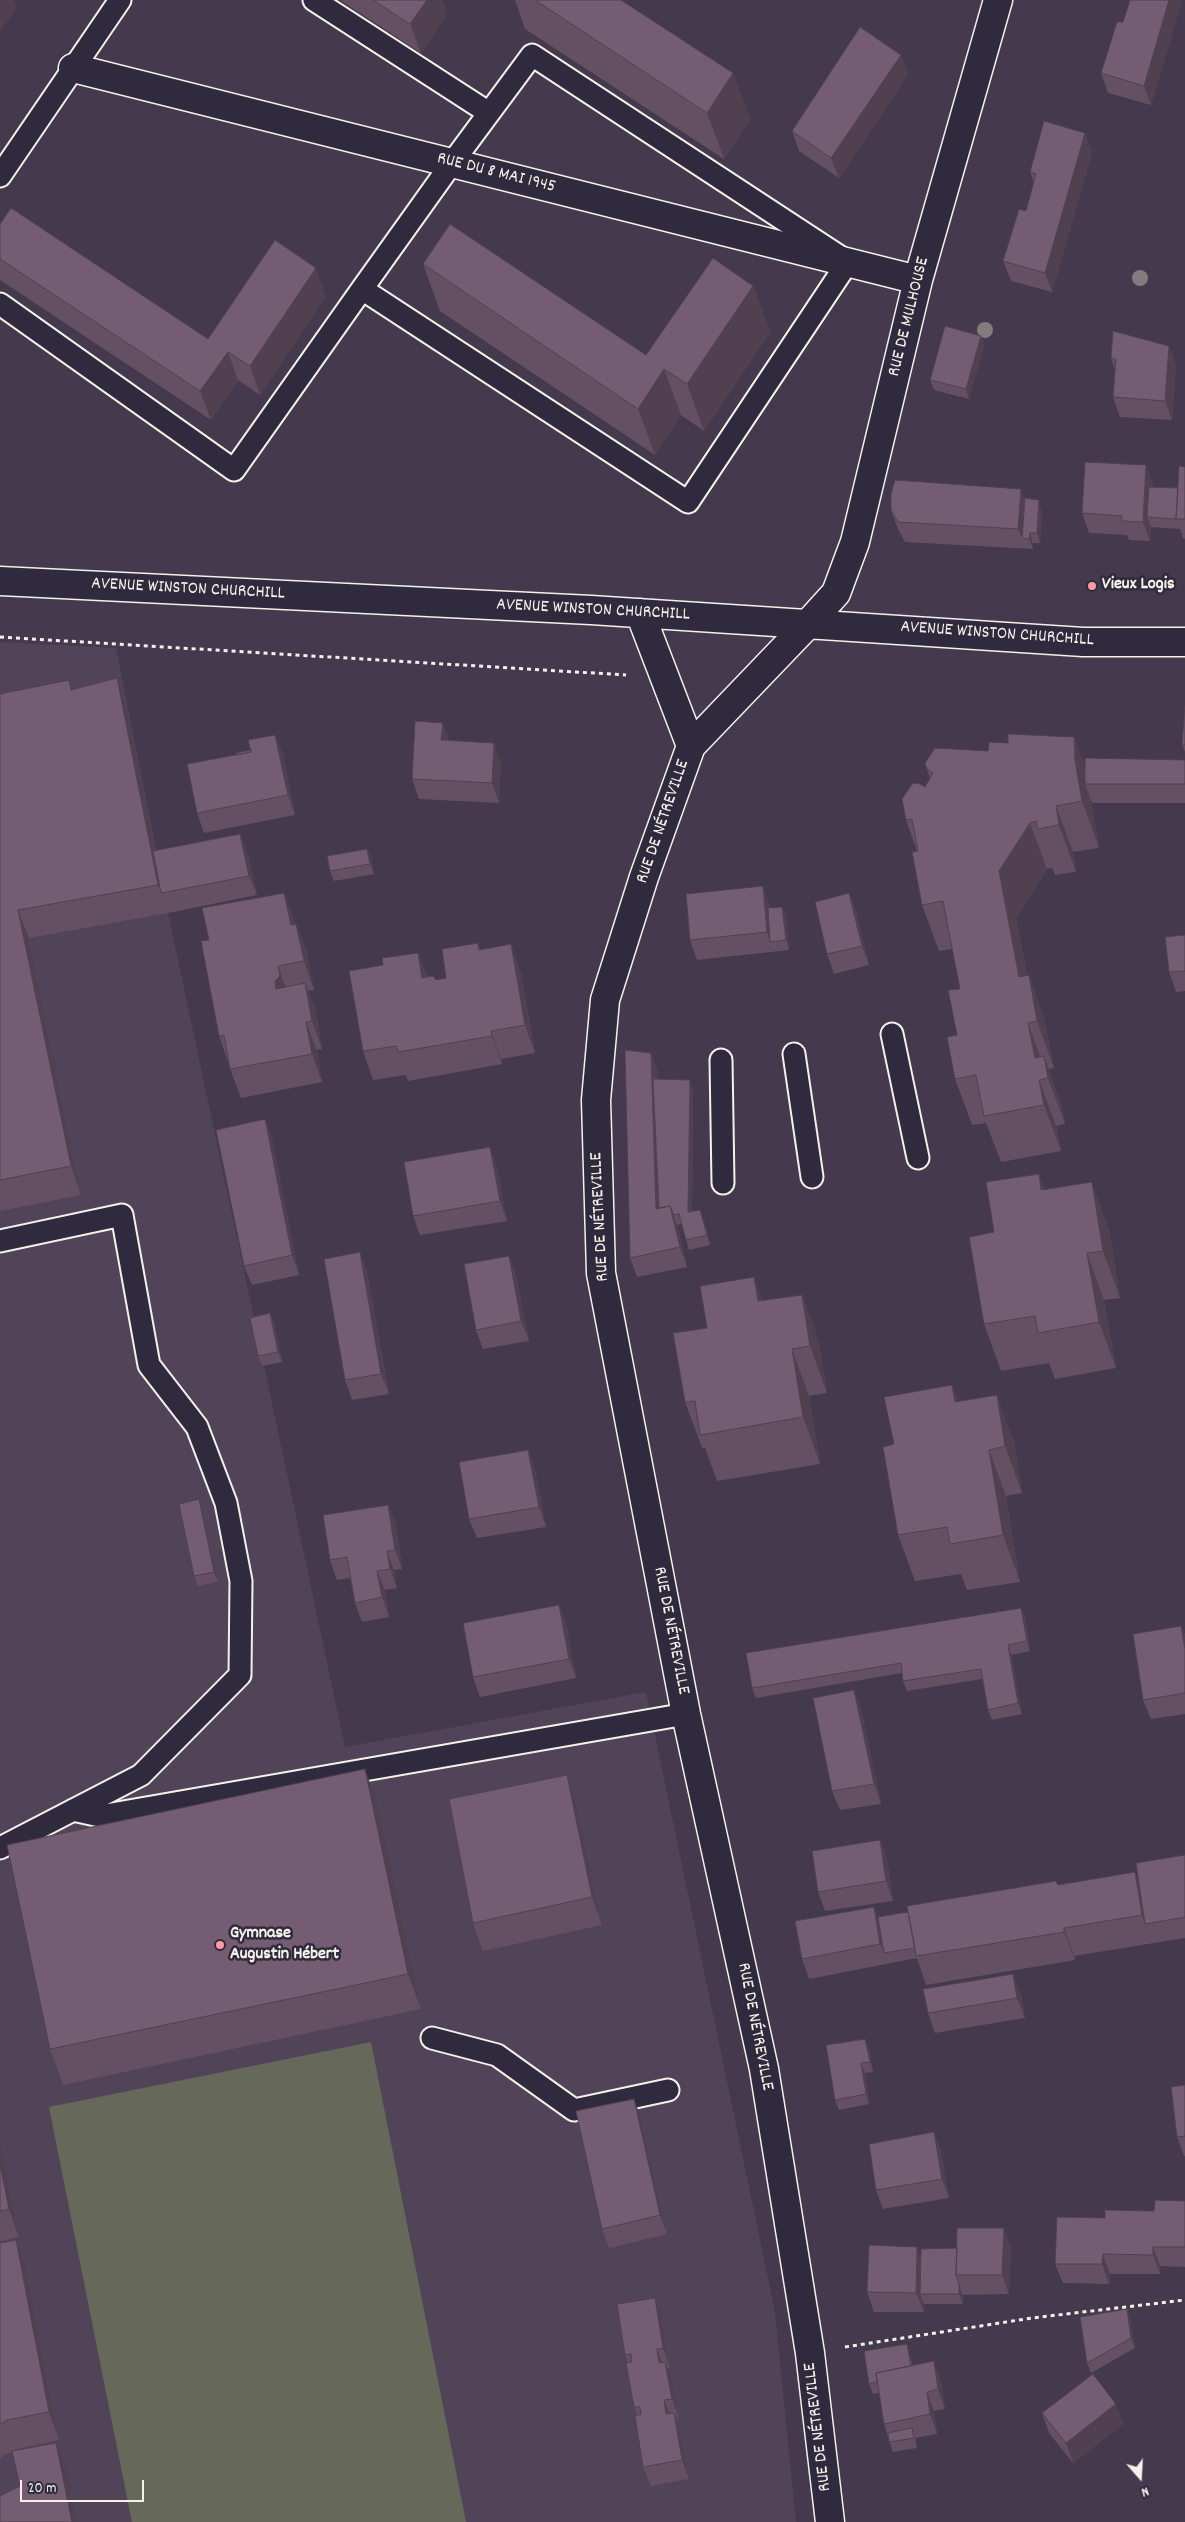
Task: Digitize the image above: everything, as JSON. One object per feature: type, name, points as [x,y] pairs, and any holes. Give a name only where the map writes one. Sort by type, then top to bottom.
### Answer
[{"type":"street","name":"RUE DE MULHOUSE","points":[[807,625],[836,593],[855,542],[918,280],[998,0]]},
{"type":"street","name":"RUE DU 8 MAI 1945","points":[[73,68],[918,280]]},
{"type":"street","name":"AVENUE WINSTON CHURCHILL","points":[[0,581],[640,613],[1083,642],[1185,642]]},
{"type":"street","name":"RUE DE NÉTREVILLE","points":[[640,613],[691,746]]},
{"type":"street","name":"RUE DE NÉTREVILLE","points":[[807,625],[691,746],[644,877],[605,1000],[596,1100],[601,1273],[686,1714],[761,2054],[810,2353],[830,2522]]},
{"type":"lane","points":[[0,176],[120,0]]},
{"type":"lane","points":[[314,0],[489,113]]},
{"type":"lane","points":[[0,304],[234,470],[362,289],[452,163],[532,56],[848,262],[688,502],[362,289]]},
{"type":"lane","points":[[892,1034],[918,1158]]},
{"type":"lane","points":[[794,1054],[812,1177]]},
{"type":"lane","points":[[721,1060],[723,1183]]},
{"type":"lane","points":[[0,1242],[122,1215],[150,1365],[198,1427],[226,1502],[241,1581],[240,1675],[141,1775],[0,1848]]},
{"type":"lane","points":[[74,1810],[100,1816],[686,1714]]},
{"type":"lane","points":[[432,2038],[498,2055],[574,2110],[668,2090]]},
{"type":"path","points":[[0,637],[664,677]]},
{"type":"path","points":[[810,2353],[1032,2318],[1185,2300]]},
{"type":"shaded area","points":[[0,642],[116,648],[168,913],[345,1747],[646,1692],[775,2312],[796,2522],[0,2522]]},
{"type":"green space","points":[[371,2042],[466,2522],[132,2522],[49,2107]]},
{"type":"building","points":[[373,0],[427,0],[410,24]]},
{"type":"building","points":[[535,0],[621,0],[733,73],[707,113]]},
{"type":"building","points":[[1130,0],[1169,0],[1144,86],[1101,73],[1117,22],[1123,22]]},
{"type":"building","points":[[860,27],[901,55],[831,158],[792,131]]},
{"type":"building","points":[[1044,121],[1085,133],[1045,273],[1003,261],[1019,209],[1026,211],[1036,174],[1030,172]]},
{"type":"building","points":[[11,208],[208,339],[275,240],[316,268],[250,366],[228,352],[200,391],[0,259],[0,224]]},
{"type":"building","points":[[450,224],[646,355],[713,258],[753,286],[687,384],[664,369],[638,409],[423,264]]},
{"type":"building","points":[[945,326],[981,336],[966,389],[930,380]]},
{"type":"building","points":[[1113,331],[1169,346],[1165,401],[1113,397],[1116,359],[1111,358]]},
{"type":"building","points":[[1085,462],[1146,465],[1143,522],[1122,521],[1122,516],[1082,513]]},
{"type":"building","points":[[1179,466],[1185,467],[1185,519],[1176,519]]},
{"type":"building","points":[[895,480],[1021,489],[1018,529],[898,522],[891,510],[891,494]]},
{"type":"building","points":[[1149,487],[1178,488],[1176,519],[1147,517]]},
{"type":"building","points":[[1025,498],[1039,500],[1037,533],[1030,533],[1029,539],[1022,538]]},
{"type":"building","points":[[117,678],[158,885],[18,910],[71,1166],[0,1180],[0,694],[69,680],[71,690]]},
{"type":"building","points":[[1185,705],[1185,745],[1182,744]]},
{"type":"building","points":[[415,721],[443,723],[441,740],[494,743],[492,783],[412,779]]},
{"type":"building","points":[[1008,734],[1074,737],[1075,760],[1082,801],[1056,806],[1059,825],[1038,829],[1036,821],[1030,823],[999,871],[1019,977],[1029,975],[1037,1021],[1028,1023],[1035,1058],[1044,1056],[1048,1078],[1039,1080],[1044,1105],[984,1116],[976,1075],[955,1079],[947,1037],[957,1035],[948,990],[960,989],[943,901],[922,905],[912,852],[918,851],[912,819],[906,820],[902,799],[912,784],[918,783],[925,787],[933,773],[927,769],[925,763],[935,748],[988,751],[989,742],[1008,743]]},
{"type":"building","points":[[275,735],[288,795],[197,813],[187,764],[251,752],[248,740]]},
{"type":"building","points":[[251,750],[251,752],[236,755],[236,753]]},
{"type":"building","points":[[1085,758],[1185,760],[1185,784],[1085,784]]},
{"type":"building","points":[[240,834],[249,876],[161,893],[153,851]]},
{"type":"building","points":[[367,849],[370,864],[330,871],[327,856]]},
{"type":"building","points":[[763,886],[767,932],[690,940],[686,894]]},
{"type":"building","points":[[284,893],[291,925],[296,924],[304,961],[278,966],[280,976],[275,981],[276,989],[305,983],[312,1021],[306,1022],[312,1054],[230,1069],[224,1035],[219,1036],[201,941],[209,940],[202,908]]},
{"type":"building","points":[[849,893],[862,946],[827,954],[815,902]]},
{"type":"building","points":[[782,907],[786,940],[770,942],[768,908]]},
{"type":"building","points":[[1185,935],[1185,971],[1169,972],[1165,937]]},
{"type":"building","points":[[478,943],[479,950],[511,944],[525,1025],[491,1031],[492,1036],[398,1052],[396,1046],[363,1051],[349,971],[383,965],[382,958],[418,953],[422,978],[433,976],[436,980],[446,978],[442,949]]},
{"type":"building","points":[[625,1050],[651,1053],[656,1209],[670,1206],[680,1247],[630,1258]]},
{"type":"building","points":[[653,1079],[690,1080],[688,1212],[700,1210],[707,1235],[686,1240],[679,1214],[674,1215],[670,1206],[659,1208]]},
{"type":"building","points":[[265,1119],[292,1255],[244,1266],[216,1130]]},
{"type":"building","points":[[490,1147],[500,1201],[413,1216],[404,1162]]},
{"type":"building","points":[[1039,1174],[1041,1190],[1092,1182],[1103,1251],[1087,1253],[1099,1322],[1038,1333],[1035,1316],[984,1324],[969,1237],[994,1232],[986,1182]]},
{"type":"building","points":[[360,1252],[381,1374],[345,1380],[324,1259]]},
{"type":"building","points":[[509,1256],[521,1321],[476,1330],[464,1264]]},
{"type":"building","points":[[754,1277],[758,1301],[802,1295],[810,1346],[792,1349],[803,1417],[700,1435],[695,1401],[685,1402],[673,1333],[707,1328],[700,1286]]},
{"type":"building","points":[[270,1313],[278,1352],[258,1356],[250,1318]]},
{"type":"building","points":[[952,1385],[955,1402],[997,1395],[1005,1446],[989,1450],[1003,1535],[950,1544],[947,1527],[898,1535],[883,1447],[894,1444],[884,1397]]},
{"type":"building","points":[[528,1450],[539,1507],[469,1519],[459,1462]]},
{"type":"building","points":[[199,1499],[214,1572],[194,1576],[179,1504]]},
{"type":"building","points":[[388,1505],[395,1550],[387,1551],[390,1569],[377,1571],[382,1597],[355,1603],[347,1557],[330,1560],[323,1515]]},
{"type":"building","points":[[559,1605],[569,1659],[473,1677],[463,1623]]},
{"type":"building","points":[[1021,1608],[1027,1641],[1008,1645],[1018,1703],[988,1710],[981,1669],[903,1681],[901,1663],[752,1688],[746,1653]]},
{"type":"building","points":[[1181,1626],[1185,1649],[1185,1693],[1143,1700],[1133,1634]]},
{"type":"building","points":[[854,1690],[874,1784],[832,1791],[813,1698]]},
{"type":"building","name":"Gymnase Augustin Hébert","points":[[365,1769],[408,1974],[50,2049],[7,1845]]},
{"type":"building","points":[[567,1775],[592,1897],[473,1923],[449,1799]]},
{"type":"building","points":[[880,1840],[886,1881],[818,1892],[812,1851]]},
{"type":"building","points":[[1185,1855],[1185,1917],[1145,1924],[1136,1863]]},
{"type":"building","points":[[1135,1872],[1142,1915],[1064,1928],[1064,1932],[916,1956],[907,1906],[1056,1881],[1058,1885]]},
{"type":"building","points":[[874,1907],[880,1944],[802,1959],[795,1921]]},
{"type":"building","points":[[908,1912],[915,1948],[884,1953],[878,1917]]},
{"type":"building","points":[[1013,1974],[1017,1998],[928,2013],[923,1989]]},
{"type":"building","points":[[865,2039],[870,2062],[861,2063],[866,2094],[835,2100],[826,2045]]},
{"type":"building","points":[[1185,2085],[1185,2136],[1177,2137],[1171,2087]]},
{"type":"building","points":[[634,2099],[660,2215],[602,2229],[576,2111]]},
{"type":"building","points":[[934,2132],[942,2179],[876,2190],[869,2144]]},
{"type":"building","points":[[0,2164],[9,2209],[0,2211]]},
{"type":"building","points":[[1155,2200],[1185,2201],[1185,2247],[1153,2247],[1153,2255],[1103,2254],[1102,2264],[1055,2264],[1057,2217],[1105,2218],[1105,2210],[1154,2211]]},
{"type":"building","points":[[957,2228],[1004,2228],[1002,2275],[956,2275]]},
{"type":"building","points":[[16,2240],[49,2412],[7,2420],[0,2424],[0,2243]]},
{"type":"building","points":[[869,2245],[917,2247],[916,2293],[867,2292]]},
{"type":"building","points":[[957,2248],[956,2275],[959,2294],[920,2294],[921,2249]]},
{"type":"building","points":[[655,2298],[663,2348],[657,2349],[659,2363],[665,2362],[672,2399],[664,2400],[666,2414],[674,2413],[682,2460],[643,2467],[635,2416],[641,2414],[640,2407],[634,2407],[626,2363],[632,2362],[631,2354],[625,2355],[617,2304]]},
{"type":"building","points":[[1127,2309],[1131,2338],[1087,2363],[1080,2317]]},
{"type":"building","points":[[907,2344],[911,2366],[876,2373],[877,2382],[869,2384],[864,2351]]},
{"type":"building","points":[[934,2361],[938,2389],[927,2392],[930,2414],[884,2424],[876,2373]]},
{"type":"building","points":[[1093,2374],[1116,2404],[1066,2443],[1042,2413]]},
{"type":"building","points":[[912,2428],[914,2438],[889,2442],[888,2433]]},
{"type":"building","points":[[56,2443],[72,2522],[0,2522],[0,2496],[20,2486],[12,2451]]},
{"type":"place","name":"Vieux Logis","points":[[1092,586]]},
{"type":"place","name":"Gymnase Augustin Hébert","points":[[220,1945]]}]
